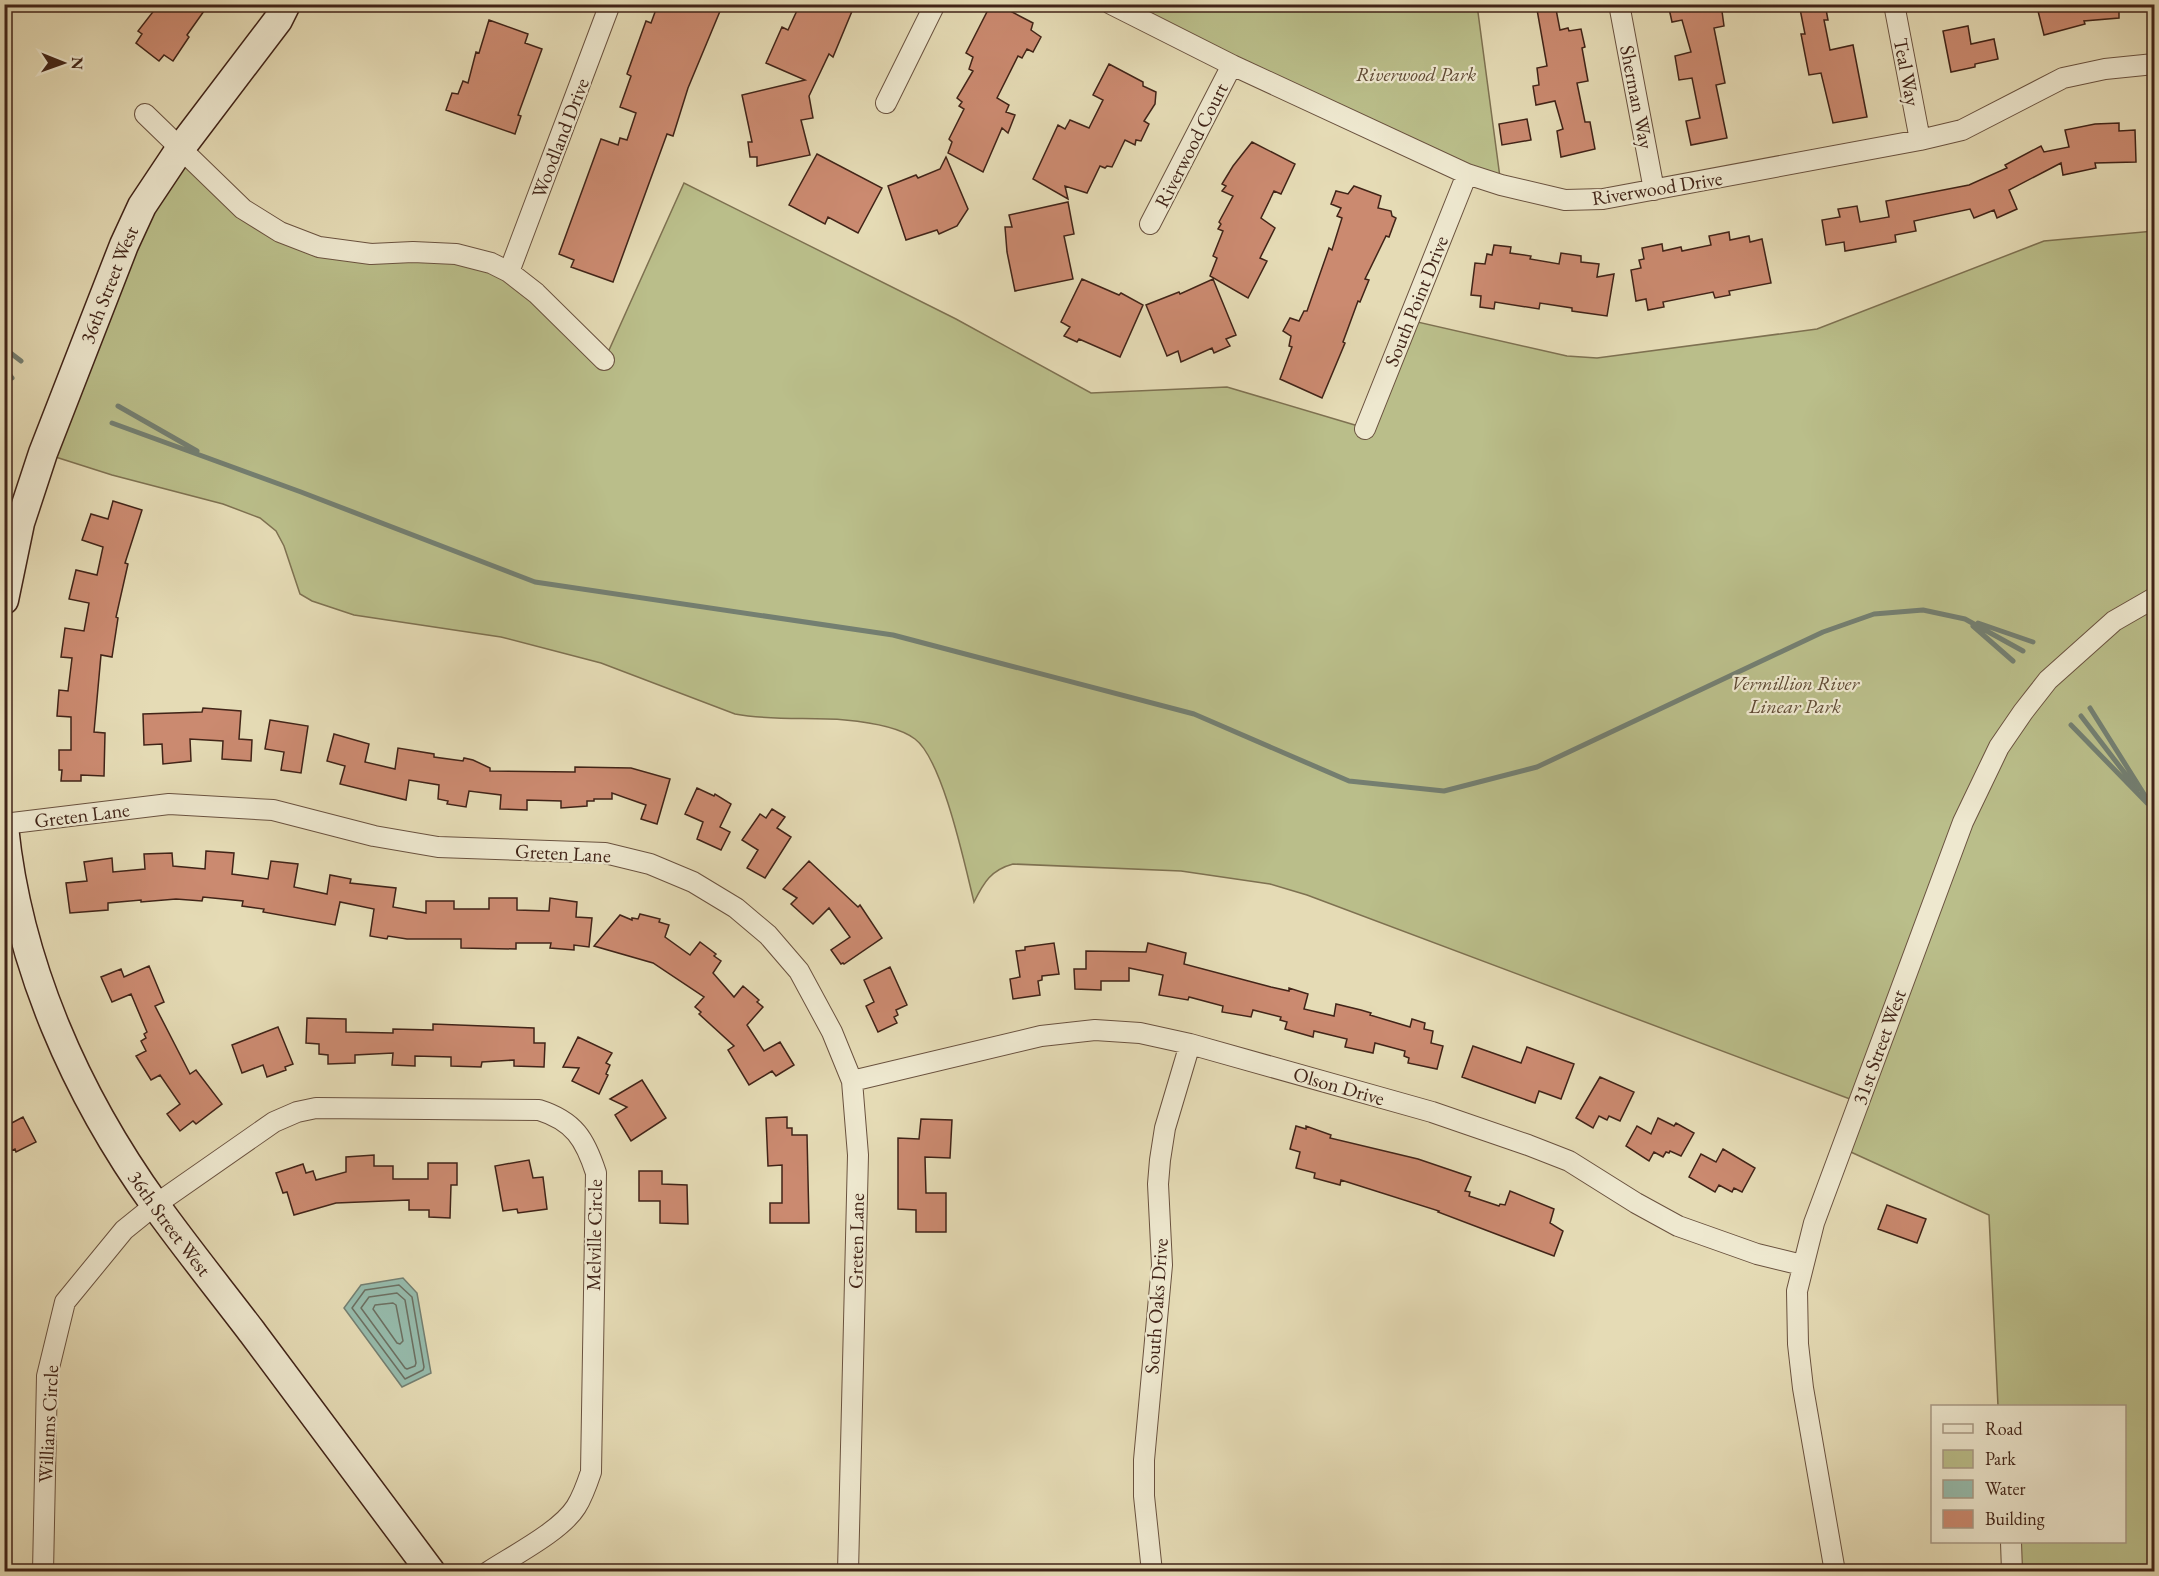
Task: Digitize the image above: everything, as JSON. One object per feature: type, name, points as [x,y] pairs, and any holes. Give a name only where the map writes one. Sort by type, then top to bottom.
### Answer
[{"type":"street","name":"36th Street West","points":[[4,600],[20,523],[36,473],[119,256],[142,206],[180,149],[278,20],[286,4]]},
{"type":"street","name":"Woodland Drive","points":[[509,272],[610,4]]},
{"type":"street","points":[[886,102],[935,4]]},
{"type":"street","name":"Riverwood Drive","points":[[1111,4],[1232,65],[1467,174],[1501,185],[1565,200],[1603,199],[1920,140],[1962,130],[2063,78],[2105,69],[2154,64]]},
{"type":"street","name":"Sherman Way","points":[[1619,4],[1654,190]]},
{"type":"street","name":"Teal Way","points":[[1894,4],[1920,140]]},
{"type":"street","name":"Riverwood Court","points":[[1150,224],[1232,65]]},
{"type":"street","points":[[145,114],[243,209],[280,232],[319,247],[371,254],[413,252],[456,254],[491,263],[509,272],[536,293],[604,360]]},
{"type":"street","name":"South Point Drive","points":[[1365,429],[1467,174]]},
{"type":"street","name":"31st Street West","points":[[1835,1572],[1803,1388],[1798,1344],[1797,1291],[1814,1222],[1963,822],[1999,747],[2023,712],[2056,673],[2114,621],[2154,598]]},
{"type":"street","name":"Greten Lane","points":[[4,826],[169,804],[273,810],[374,836],[438,847],[605,853],[650,864],[693,882],[736,908],[768,935],[800,971],[832,1032],[852,1081],[858,1155],[848,1572]]},
{"type":"street","name":"36th Street West","points":[[4,826],[7,853],[36,977],[68,1056],[108,1132],[155,1205],[431,1572]]},
{"type":"street","name":"Olson Drive","points":[[852,1081],[1041,1036],[1095,1030],[1140,1033],[1190,1044],[1432,1112],[1528,1145],[1569,1161],[1678,1226],[1757,1254],[1802,1265]]},
{"type":"street","name":"South Oaks Drive","points":[[1152,1572],[1144,1496],[1144,1460],[1162,1265],[1158,1184],[1165,1128],[1190,1044]]},
{"type":"street","name":"Melville Circle","points":[[155,1205],[274,1122],[297,1112],[316,1108],[539,1110],[557,1116],[581,1138],[596,1173],[591,1472],[575,1509],[560,1525],[488,1572]]},
{"type":"street","name":"Williams Circle","points":[[43,1572],[46,1376],[65,1302],[124,1230],[155,1205]]},
{"type":"street","points":[[2011,1543],[2012,1572]]},
{"type":"green space","name":"Riverwood Park","points":[[1111,5],[1477,5],[1501,185]]},
{"type":"green space","name":"Vermillion River Linear Park","points":[[180,149],[280,232],[491,263],[605,359],[684,183],[956,319],[1091,393],[1227,387],[1365,428],[1409,320],[1567,356],[1597,358],[1817,329],[2044,241],[2154,231],[2154,1571],[2012,1571],[2011,1543],[2126,1543],[2126,1405],[1998,1405],[1989,1215],[1842,1148],[1858,1102],[1307,895],[1270,884],[1181,871],[1013,864],[994,873],[981,888],[974,902],[952,815],[935,768],[915,739],[900,731],[882,725],[854,721],[735,714],[601,663],[501,637],[354,615],[312,601],[300,594],[284,546],[276,531],[260,518],[223,504],[112,475],[43,453]]},
{"type":"water","points":[[403,1278],[417,1293],[431,1373],[402,1387],[344,1308],[361,1285]]},
{"type":"building","points":[[159,4],[209,4],[187,35],[189,37],[173,61],[164,55],[159,61],[136,43],[142,34],[138,31]]},
{"type":"building","points":[[658,4],[723,4],[688,88],[673,136],[667,134],[613,282],[571,267],[574,260],[559,254],[601,139],[618,145],[620,138],[627,140],[636,113],[620,107],[631,76],[627,74],[646,21],[651,23]]},
{"type":"building","points":[[800,4],[855,4],[833,57],[829,54],[809,96],[813,118],[801,120],[810,155],[757,166],[757,157],[750,157],[748,142],[752,142],[742,95],[805,80],[766,63],[782,27],[788,30]]},
{"type":"building","points":[[991,4],[997,4],[1033,23],[1031,30],[1041,37],[1033,52],[1027,49],[1022,58],[1018,56],[997,98],[1009,105],[1006,112],[1015,115],[1008,133],[1002,128],[983,172],[948,153],[952,142],[949,139],[964,109],[959,106],[962,102],[957,98],[973,71],[969,69],[973,57],[966,53]]},
{"type":"building","points":[[1536,4],[1555,4],[1560,30],[1581,29],[1588,81],[1577,83],[1585,122],[1590,122],[1595,149],[1561,157],[1557,131],[1563,129],[1555,101],[1536,105],[1533,86],[1539,85],[1537,68],[1547,66]]},
{"type":"building","points":[[1668,4],[1721,4],[1724,26],[1714,28],[1725,83],[1716,85],[1727,138],[1691,145],[1686,121],[1700,118],[1692,78],[1679,80],[1675,56],[1691,52],[1682,20],[1672,22]]},
{"type":"building","points":[[1799,4],[1825,4],[1828,20],[1824,20],[1830,50],[1853,45],[1867,117],[1833,123],[1821,73],[1809,75],[1801,34],[1805,34]]},
{"type":"building","points":[[2064,4],[2119,4],[2119,18],[2084,21],[2085,24],[2044,35],[2038,11]]},
{"type":"building","points":[[489,20],[528,34],[525,43],[542,49],[518,115],[521,116],[515,134],[446,110],[452,93],[458,94],[463,81],[468,83],[476,52],[479,53]]},
{"type":"building","points":[[1968,26],[1971,44],[1994,39],[1998,59],[1951,72],[1943,31]]},
{"type":"building","points":[[1109,64],[1143,82],[1143,86],[1156,92],[1155,104],[1144,121],[1149,124],[1141,141],[1136,140],[1135,145],[1125,140],[1112,167],[1100,166],[1087,193],[1065,186],[1068,199],[1033,179],[1058,125],[1065,129],[1070,120],[1089,128],[1103,100],[1093,95]]},
{"type":"building","points":[[1527,119],[1531,140],[1502,145],[1499,124]]},
{"type":"building","points":[[2119,123],[2119,131],[2135,130],[2136,162],[2095,163],[2096,168],[2063,175],[2061,163],[2009,190],[2017,209],[1997,218],[1994,210],[1974,218],[1970,209],[1914,221],[1916,231],[1895,235],[1896,242],[1845,251],[1844,242],[1826,245],[1822,220],[1840,217],[1838,209],[1857,206],[1860,222],[1889,217],[1886,201],[1969,185],[2007,168],[2005,165],[2041,146],[2044,152],[2069,147],[2065,130],[2095,124]]},
{"type":"building","points":[[1252,142],[1295,164],[1281,194],[1274,191],[1261,218],[1275,228],[1260,258],[1267,261],[1248,298],[1210,276],[1217,258],[1213,256],[1223,231],[1218,229],[1221,224],[1219,222],[1233,196],[1222,191],[1226,186],[1222,184]]},
{"type":"building","points":[[817,154],[882,188],[858,233],[828,217],[825,224],[789,205]]},
{"type":"building","points":[[946,157],[968,209],[957,226],[939,234],[937,230],[906,240],[888,186],[940,169]]},
{"type":"building","points":[[1354,186],[1381,196],[1378,208],[1391,211],[1392,216],[1396,218],[1389,237],[1386,236],[1365,279],[1369,280],[1360,302],[1358,301],[1343,342],[1345,343],[1322,398],[1280,379],[1292,347],[1289,346],[1291,336],[1283,331],[1290,318],[1299,321],[1304,311],[1307,311],[1329,248],[1332,250],[1342,218],[1337,216],[1341,208],[1331,204],[1336,191],[1348,194]]},
{"type":"building","points":[[1068,202],[1074,234],[1064,236],[1073,279],[1015,291],[1007,252],[1005,227],[1012,227],[1009,215]]},
{"type":"building","points":[[1729,232],[1730,240],[1749,236],[1750,242],[1762,239],[1771,283],[1729,291],[1730,295],[1715,298],[1713,292],[1663,302],[1664,307],[1648,310],[1646,299],[1636,301],[1631,270],[1641,268],[1639,260],[1644,259],[1642,248],[1662,244],[1663,251],[1681,247],[1682,251],[1711,245],[1709,236]]},
{"type":"building","points":[[1494,245],[1511,247],[1510,253],[1531,256],[1530,259],[1559,264],[1561,253],[1581,256],[1581,262],[1599,264],[1597,277],[1614,274],[1607,316],[1540,303],[1539,309],[1495,302],[1494,309],[1480,307],[1481,296],[1471,295],[1475,263],[1485,264],[1487,254],[1492,255]]},
{"type":"building","points":[[1082,279],[1119,295],[1121,293],[1143,305],[1120,357],[1079,339],[1077,342],[1064,336],[1070,327],[1061,322]]},
{"type":"building","points":[[1213,279],[1236,335],[1226,339],[1230,346],[1214,353],[1212,348],[1181,362],[1178,351],[1167,356],[1146,305],[1179,292],[1180,294]]},
{"type":"building","points":[[113,501],[142,510],[125,563],[128,564],[116,617],[118,618],[112,657],[101,655],[94,732],[105,733],[104,776],[81,775],[81,781],[61,781],[59,750],[71,750],[71,717],[57,716],[59,690],[68,691],[72,658],[61,657],[65,628],[84,631],[89,603],[69,599],[76,570],[97,575],[103,547],[82,540],[91,514],[108,519]]},
{"type":"building","points":[[203,708],[241,711],[239,739],[252,740],[251,761],[222,759],[223,741],[190,739],[191,761],[163,764],[162,744],[144,745],[143,714],[202,712]]},
{"type":"building","points":[[270,720],[308,726],[301,773],[281,770],[284,752],[265,749]]},
{"type":"building","points":[[334,734],[369,744],[365,762],[395,769],[398,748],[434,754],[434,757],[473,760],[490,768],[490,771],[575,772],[575,767],[631,768],[670,779],[657,824],[641,819],[646,805],[612,793],[612,799],[594,799],[594,801],[587,801],[587,806],[561,808],[561,801],[527,800],[527,810],[500,809],[501,795],[469,791],[466,807],[447,804],[448,801],[438,799],[439,785],[409,780],[406,800],[340,784],[345,766],[327,761]]},
{"type":"building","points":[[697,788],[714,796],[715,794],[731,804],[720,827],[730,832],[721,850],[697,839],[703,822],[685,814]]},
{"type":"building","points":[[772,809],[785,817],[777,828],[791,837],[765,878],[747,868],[758,850],[742,840],[760,814],[766,818]]},
{"type":"building","points":[[206,851],[234,853],[232,874],[268,879],[271,861],[298,864],[294,887],[327,894],[330,875],[351,879],[350,883],[396,888],[393,907],[426,913],[426,901],[454,901],[454,909],[489,909],[489,898],[517,898],[517,910],[549,911],[550,898],[577,902],[576,917],[592,918],[589,947],[574,945],[574,950],[550,948],[551,943],[516,943],[516,949],[461,948],[461,939],[407,939],[388,936],[387,939],[370,936],[374,909],[340,902],[335,925],[263,912],[264,909],[242,906],[243,901],[203,897],[202,901],[176,899],[108,903],[108,910],[70,913],[66,883],[87,881],[84,862],[112,858],[113,872],[145,869],[144,854],[172,853],[173,866],[205,869]]},
{"type":"building","points":[[809,861],[858,907],[860,905],[882,938],[844,964],[841,964],[831,950],[850,937],[829,908],[813,924],[791,904],[797,898],[783,889]]},
{"type":"building","points":[[640,914],[660,919],[659,922],[669,925],[665,937],[690,955],[700,942],[716,954],[714,956],[721,961],[713,973],[734,997],[743,986],[759,1000],[757,1002],[763,1007],[747,1025],[764,1051],[780,1042],[794,1065],[776,1076],[772,1071],[749,1085],[728,1050],[734,1046],[699,1014],[701,1012],[695,1007],[704,997],[653,963],[594,946],[620,915],[632,920],[632,918],[638,919]]},
{"type":"building","points":[[1054,943],[1059,974],[1042,976],[1042,980],[1038,981],[1040,995],[1013,999],[1010,979],[1020,977],[1016,951],[1025,950],[1025,947]]},
{"type":"building","points":[[1148,943],[1186,953],[1184,964],[1271,987],[1289,991],[1289,988],[1308,994],[1304,1009],[1334,1016],[1336,1004],[1410,1027],[1412,1019],[1425,1023],[1424,1029],[1433,1031],[1431,1043],[1443,1046],[1437,1069],[1408,1063],[1409,1058],[1404,1056],[1405,1051],[1375,1043],[1373,1053],[1345,1047],[1347,1039],[1314,1031],[1313,1037],[1285,1029],[1287,1022],[1280,1020],[1281,1017],[1253,1010],[1251,1017],[1222,1012],[1223,1006],[1189,997],[1188,1000],[1159,995],[1163,975],[1129,968],[1129,981],[1101,981],[1101,990],[1075,989],[1074,969],[1086,969],[1086,951],[1146,952]]},
{"type":"building","points":[[149,966],[164,1002],[155,1006],[190,1074],[196,1070],[222,1104],[196,1124],[193,1121],[180,1131],[167,1114],[180,1104],[160,1075],[151,1080],[136,1056],[146,1051],[141,1041],[146,1038],[144,1034],[147,1032],[131,994],[112,1002],[101,977],[121,969],[124,977]]},
{"type":"building","points":[[890,967],[907,1005],[896,1010],[898,1015],[894,1017],[897,1023],[878,1032],[866,1006],[874,1002],[864,980]]},
{"type":"building","points":[[307,1018],[346,1019],[346,1032],[393,1033],[393,1029],[433,1030],[433,1024],[534,1028],[534,1043],[545,1043],[544,1067],[514,1066],[514,1060],[482,1062],[481,1067],[451,1066],[451,1057],[415,1056],[415,1066],[392,1065],[393,1053],[355,1055],[355,1063],[328,1064],[328,1055],[319,1054],[319,1044],[306,1043]]},
{"type":"building","points":[[278,1027],[293,1064],[285,1067],[286,1070],[267,1077],[263,1065],[242,1073],[232,1045]]},
{"type":"building","points":[[578,1037],[612,1053],[606,1063],[610,1065],[606,1074],[608,1075],[599,1094],[572,1081],[579,1068],[563,1067]]},
{"type":"building","points":[[1473,1046],[1521,1063],[1527,1047],[1574,1064],[1561,1099],[1539,1091],[1535,1103],[1462,1077]]},
{"type":"building","points":[[1600,1077],[1634,1092],[1620,1121],[1609,1116],[1607,1120],[1599,1116],[1593,1128],[1576,1118]]},
{"type":"building","points":[[642,1080],[666,1118],[631,1141],[615,1115],[627,1107],[610,1099]]},
{"type":"building","points":[[23,1117],[36,1142],[16,1152],[15,1149],[4,1154],[4,1127]]},
{"type":"building","points":[[787,1117],[787,1128],[792,1128],[792,1135],[807,1135],[809,1223],[770,1223],[770,1203],[782,1203],[782,1165],[768,1166],[766,1118]]},
{"type":"building","points":[[1658,1118],[1674,1126],[1676,1123],[1694,1133],[1681,1156],[1670,1151],[1666,1152],[1663,1157],[1654,1152],[1649,1161],[1626,1146],[1637,1126],[1651,1134]]},
{"type":"building","points":[[921,1119],[952,1120],[950,1158],[925,1157],[926,1193],[946,1193],[946,1232],[916,1232],[916,1210],[898,1209],[898,1138],[919,1139]]},
{"type":"building","points":[[1296,1126],[1306,1129],[1306,1126],[1331,1135],[1330,1138],[1418,1159],[1471,1177],[1465,1191],[1470,1192],[1469,1196],[1499,1206],[1500,1204],[1505,1205],[1510,1191],[1554,1209],[1550,1223],[1563,1231],[1554,1256],[1439,1211],[1341,1180],[1340,1185],[1314,1178],[1315,1173],[1296,1168],[1300,1152],[1290,1149]]},
{"type":"building","points":[[1723,1149],[1755,1168],[1742,1192],[1734,1188],[1732,1192],[1719,1185],[1715,1192],[1689,1177],[1701,1154],[1716,1162]]},
{"type":"building","points":[[374,1155],[374,1166],[393,1166],[393,1179],[428,1179],[428,1163],[457,1163],[457,1185],[451,1185],[450,1218],[429,1217],[429,1210],[409,1210],[409,1200],[336,1203],[294,1215],[287,1192],[283,1193],[276,1173],[303,1164],[306,1173],[313,1171],[316,1180],[346,1172],[346,1157]]},
{"type":"building","points":[[529,1160],[533,1178],[543,1177],[547,1209],[518,1213],[517,1209],[503,1211],[495,1166]]},
{"type":"building","points":[[639,1171],[662,1171],[662,1184],[687,1185],[688,1224],[660,1223],[660,1201],[639,1201]]},
{"type":"building","points":[[1887,1205],[1926,1219],[1917,1243],[1878,1229]]},
{"type":"waterway","points":[[4,348],[21,361]]},
{"type":"waterway","points":[[4,367],[12,378]]},
{"type":"waterway","points":[[118,406],[197,451]]},
{"type":"waterway","points":[[112,423],[301,492],[535,582],[893,635],[1194,714],[1349,781],[1444,791],[1537,767],[1823,632],[1874,614],[1923,610],[1965,619],[2023,651]]},
{"type":"waterway","points":[[1978,623],[2033,642]]},
{"type":"waterway","points":[[1973,626],[2013,661]]},
{"type":"waterway","points":[[2090,708],[2154,810]]},
{"type":"waterway","points":[[2081,716],[2137,789]]},
{"type":"waterway","points":[[2071,725],[2147,803]]}]
